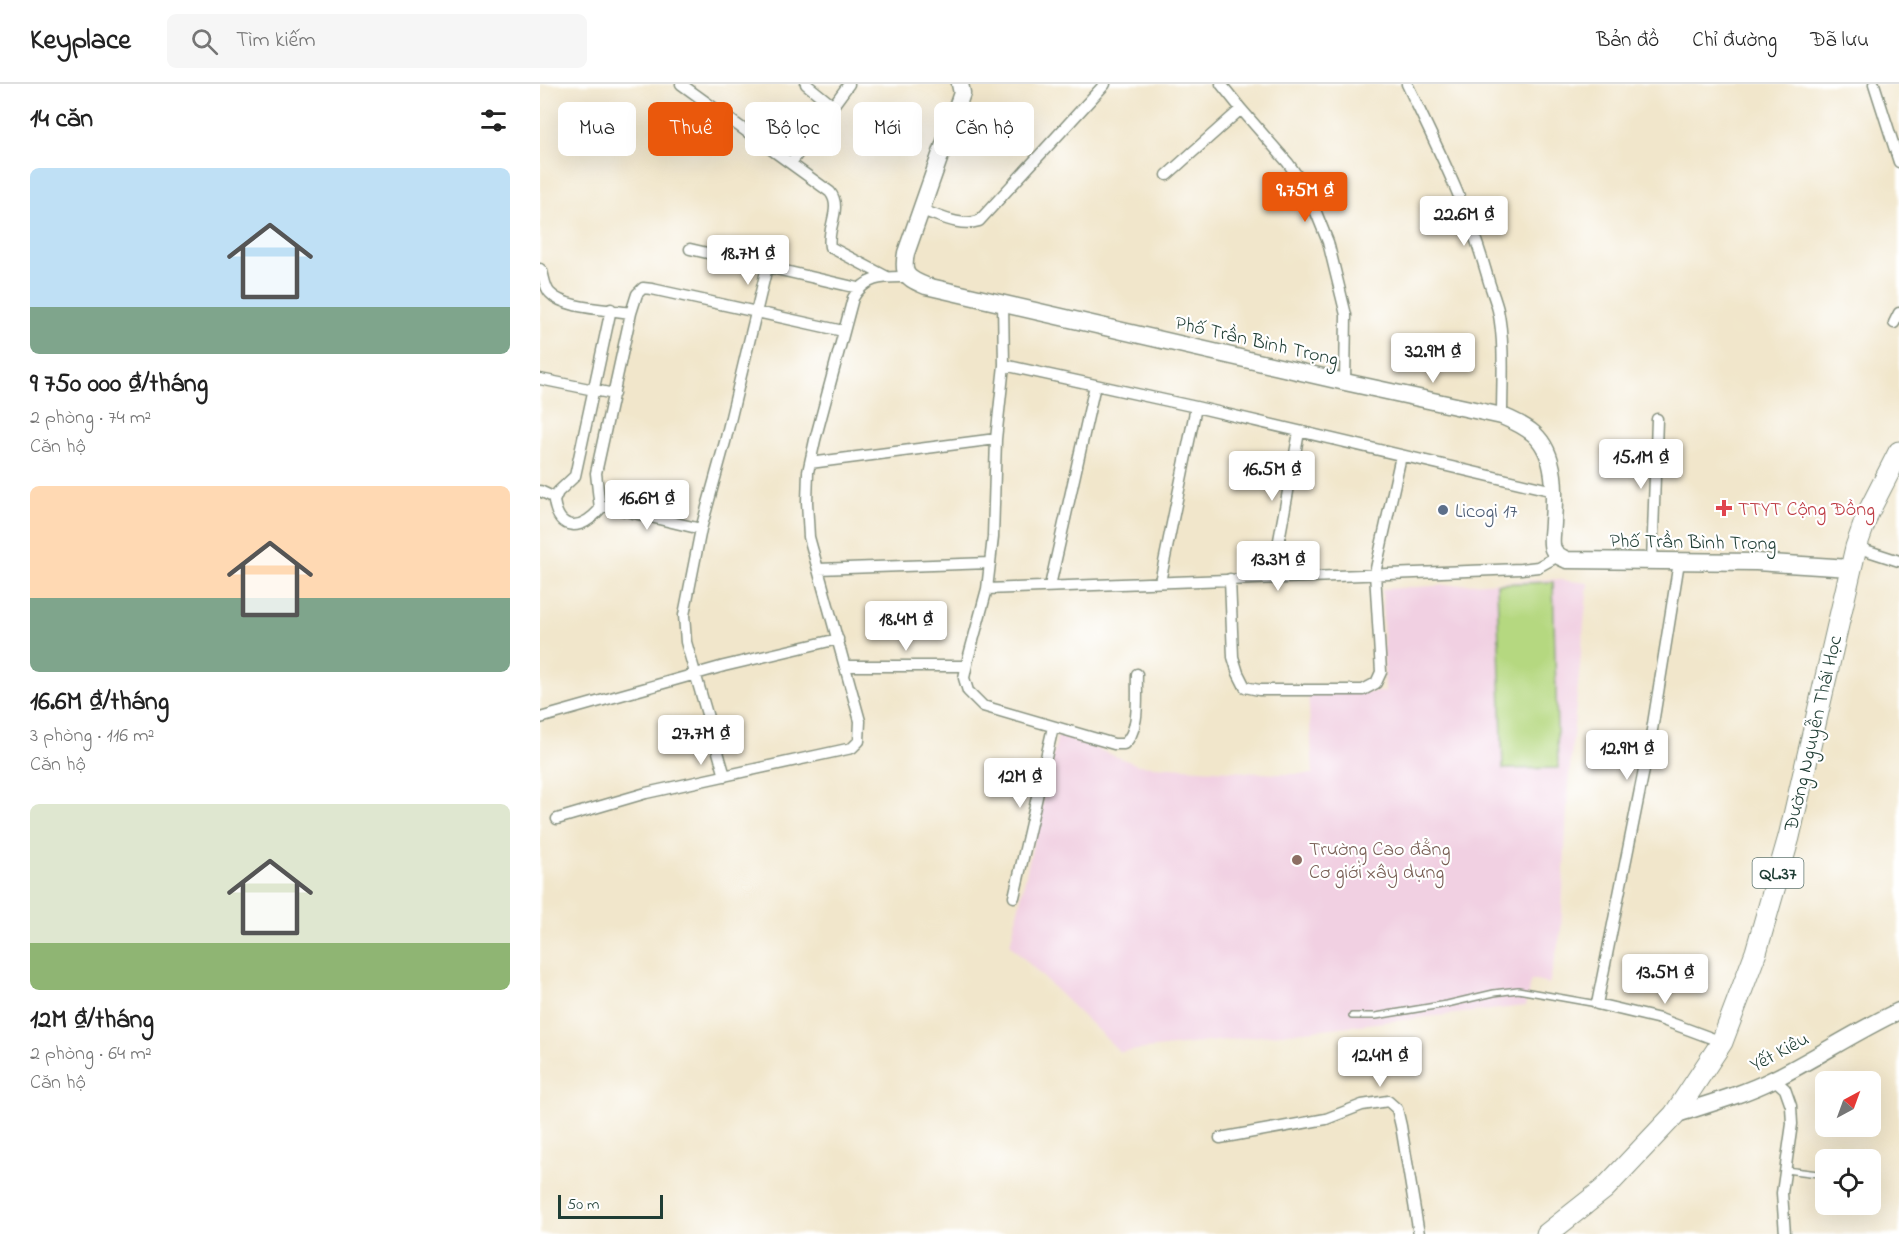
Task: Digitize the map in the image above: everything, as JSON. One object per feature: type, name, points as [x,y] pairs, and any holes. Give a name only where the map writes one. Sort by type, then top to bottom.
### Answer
[{"type":"highway","name":"Đường Nguyễn Thái Học","points":[[1547,1234],[1604,1189],[1674,1115],[1722,1042],[1756,952],[1789,837],[1856,547],[1868,513],[1899,452]]},
{"type":"street","points":[[681,84],[830,192],[836,205],[828,241],[830,248],[887,277]]},
{"type":"street","points":[[806,84],[829,102]]},
{"type":"street","points":[[835,102],[849,84]]},
{"type":"street","points":[[557,819],[646,793],[852,748],[859,741],[860,721],[809,537],[807,502],[810,462],[843,331],[858,288],[869,280],[908,277],[904,267],[906,253],[962,93],[960,84]]},
{"type":"street","points":[[921,210],[960,223],[970,224],[979,220],[1105,84]]},
{"type":"street","points":[[1221,84],[1288,163],[1309,195],[1328,242],[1346,315],[1345,382]]},
{"type":"street","points":[[1407,84],[1466,210],[1497,309],[1501,331],[1502,416]]},
{"type":"street","points":[[1874,84],[1899,162]]},
{"type":"street","points":[[1167,175],[1241,110]]},
{"type":"street","points":[[791,163],[796,156]]},
{"type":"street","points":[[690,249],[858,288]]},
{"type":"street","points":[[725,776],[694,675],[686,642],[684,615],[701,528],[725,442],[767,267]]},
{"type":"street","points":[[540,269],[548,291],[558,300],[574,305],[631,313]]},
{"type":"street","name":"Phố Trần Bình Trọng","points":[[908,277],[926,286],[1502,416],[1523,426],[1535,435],[1545,448],[1551,466],[1554,491],[1552,547],[1558,556],[1567,560],[1756,562],[1850,568]]},
{"type":"street","points":[[611,309],[575,476],[554,501],[555,510],[564,522],[571,525],[588,522],[600,509],[596,473],[631,313],[637,294],[643,288],[843,331]]},
{"type":"street","points":[[1004,303],[1004,364],[996,439],[993,537],[987,589],[964,678],[968,691],[983,706],[1114,744],[1124,744],[1130,739],[1135,722],[1137,674]]},
{"type":"street","points":[[1004,364],[1554,491]]},
{"type":"street","points":[[540,379],[614,394]]},
{"type":"street","points":[[1050,586],[1095,385]]},
{"type":"street","points":[[1160,582],[1196,407]]},
{"type":"street","points":[[1652,562],[1658,418]]},
{"type":"street","points":[[1272,578],[1299,432]]},
{"type":"street","points":[[810,462],[996,439]]},
{"type":"street","points":[[1230,579],[1233,657],[1245,687],[1259,690],[1363,690],[1376,682],[1381,672],[1375,573],[1401,456]]},
{"type":"street","points":[[540,491],[555,498]]},
{"type":"street","points":[[600,505],[701,528]]},
{"type":"street","points":[[1856,547],[1899,561]]},
{"type":"street","points":[[987,589],[1521,569],[1538,567],[1558,556]]},
{"type":"street","points":[[1679,562],[1652,730],[1597,1004],[1660,1019],[1722,1042]]},
{"type":"street","points":[[818,569],[990,563]]},
{"type":"street","points":[[540,718],[694,675],[838,639]]},
{"type":"street","points":[[846,666],[966,666]]},
{"type":"street","points":[[1014,897],[1053,727]]},
{"type":"street","name":"Yết Kiêu","points":[[1674,1115],[1737,1096],[1774,1079],[1865,1027],[1899,1011]]},
{"type":"street","points":[[1774,1079],[1785,1089],[1791,1106],[1792,1124],[1782,1193],[1785,1234]]},
{"type":"street","points":[[1220,1138],[1326,1119],[1362,1105],[1388,1101],[1397,1109],[1401,1126],[1419,1234]]},
{"type":"lane","points":[[1352,1016],[1376,1016],[1518,990],[1597,1004]]},
{"type":"lane","points":[[1786,1170],[1815,1174]]},
{"type":"shaded area","name":"Trường Cao đẳng Cơ giới xây dựng","points":[[1552,579],[1588,583],[1568,788],[1561,932],[1549,984],[1531,980],[1525,1006],[1120,1052],[1010,945],[1058,734],[1138,765],[1313,774],[1308,692],[1385,692],[1382,589]]},
{"type":"green space","points":[[1553,582],[1558,768],[1503,769],[1497,584]]},
{"type":"place","name":"TTYT Cộng Đồng","points":[[1724,508]]},
{"type":"place","name":"Licogi 17","points":[[1443,510]]},
{"type":"place","name":"Trường Cao đẳng Cơ giới xây dựng","points":[[1297,860]]}]
